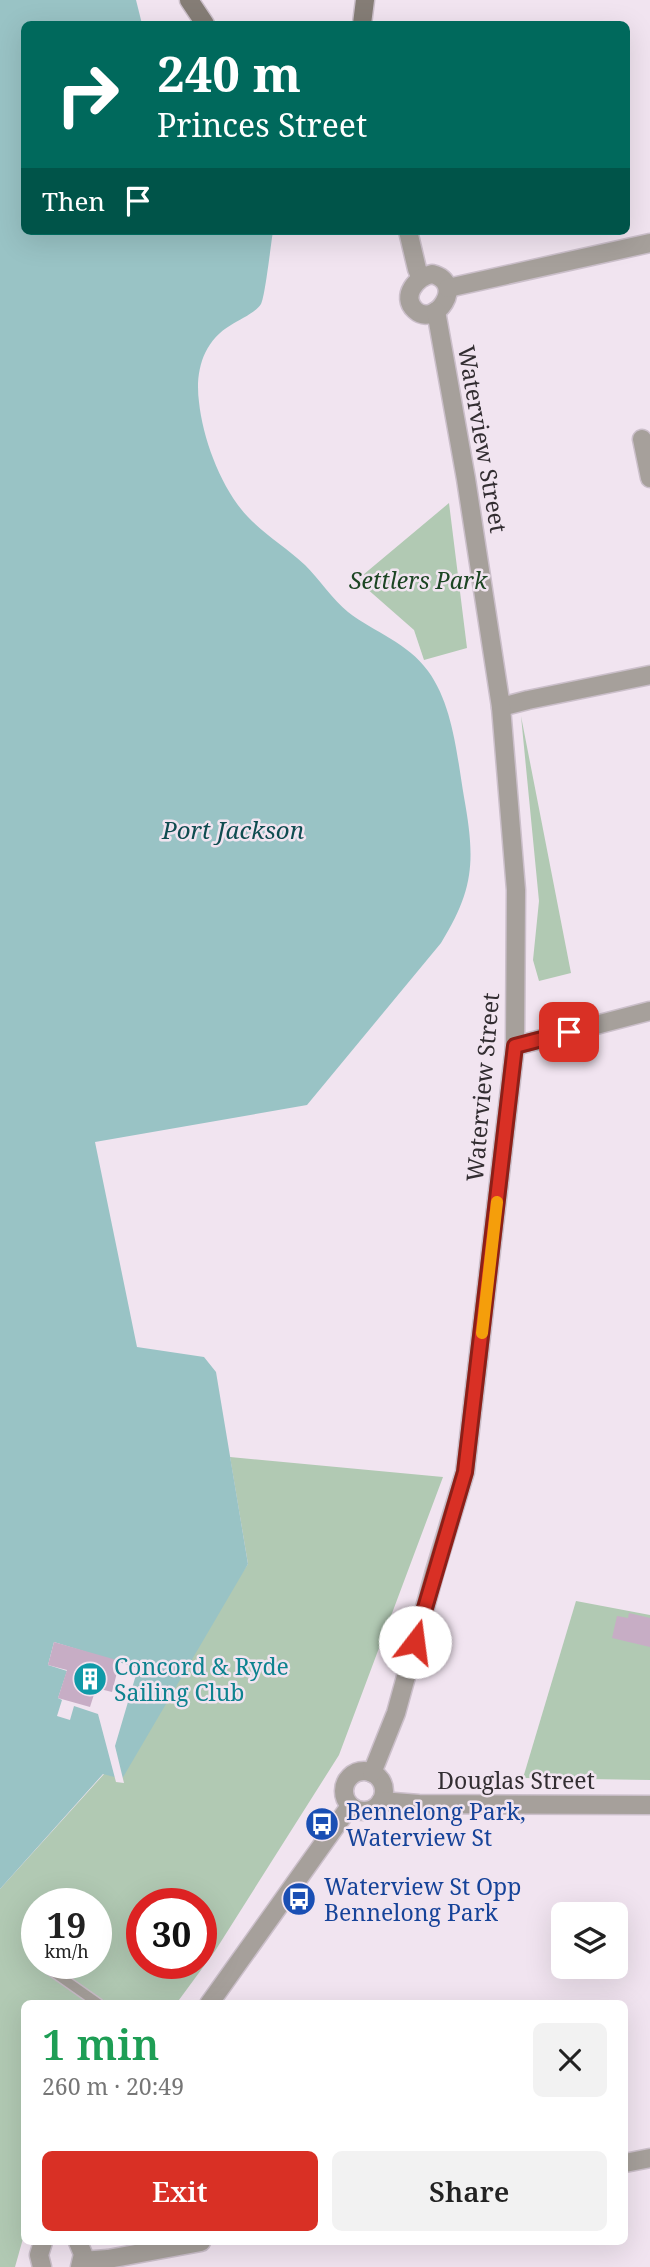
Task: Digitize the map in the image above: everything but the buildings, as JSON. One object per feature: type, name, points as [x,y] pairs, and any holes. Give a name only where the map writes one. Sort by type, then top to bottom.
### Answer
[{"type":"main road","points":[[189,0],[203,21]]},
{"type":"main road","points":[[362,21],[365,0]]},
{"type":"street","points":[[409,235],[421,278]]},
{"type":"street","points":[[447,288],[650,243]]},
{"type":"street","points":[[432,274],[446,282],[446,298],[436,312],[418,313],[411,305],[410,293],[421,278],[432,274]]},
{"type":"street","name":"Waterview Street","points":[[372,1773],[391,1726],[465,1472],[515,1046],[516,890],[501,707],[466,479],[436,312]]},
{"type":"street","points":[[642,439],[650,478]]},
{"type":"street","points":[[501,707],[650,675]]},
{"type":"street","points":[[515,1046],[650,1011]]},
{"type":"street","points":[[360,1772],[372,1773],[384,1788],[381,1801],[367,1811],[350,1806],[346,1801],[344,1789],[349,1777],[360,1772]]},
{"type":"street","name":"Douglas Street","points":[[381,1801],[419,1804],[650,1805]]},
{"type":"street","points":[[212,2000],[350,1806]]},
{"type":"street","points":[[628,2162],[650,2158]]},
{"type":"street","points":[[42,2245],[39,2255],[42,2267]]},
{"type":"street","points":[[79,2245],[83,2254],[81,2264],[185,2245]]},
{"type":"lane","points":[[63,1979],[93,2000]]},
{"type":"green space","name":"Settlers Park","points":[[449,503],[467,648],[424,660],[414,630],[357,580]]},
{"type":"green space","points":[[521,716],[571,973],[539,981],[533,960],[539,901]]},
{"type":"green space","points":[[230,1457],[443,1477],[339,1755],[217,1948],[217,1888],[126,1888],[126,1979],[194,1979],[179,2000],[21,2000],[21,2245],[15,2267],[0,2267],[0,1889],[104,1774],[248,1564]]},
{"type":"green space","points":[[576,1601],[650,1615],[650,1780],[523,1778]]},
{"type":"water","name":"Port Jackson","points":[[0,0],[136,0],[141,21],[21,21],[21,235],[272,235],[261,304],[221,332],[203,358],[198,391],[209,448],[222,479],[248,517],[305,565],[348,612],[401,645],[428,671],[443,699],[453,731],[468,819],[471,856],[466,889],[441,943],[307,1105],[95,1142],[137,1347],[204,1357],[216,1372],[248,1564],[122,1779],[103,1774],[0,1889]]},
{"type":"pier","points":[[54,1642],[138,1668],[115,1746],[124,1783],[116,1782],[98,1714],[74,1706],[70,1720],[57,1716],[62,1700],[58,1698],[67,1671],[48,1665]]},
{"type":"slow traffic","points":[[482,1333],[497,1202]]},
{"type":"place","name":"Concord & Ryde Sailing Club","points":[[90,1679]]},
{"type":"place","name":"Bennelong Park, Waterview St","points":[[322,1824]]},
{"type":"place","name":"Waterview St Opp Bennelong Park","points":[[299,1899]]},
{"type":"route","points":[[415,1642],[465,1472],[515,1046],[569,1032]]}]
